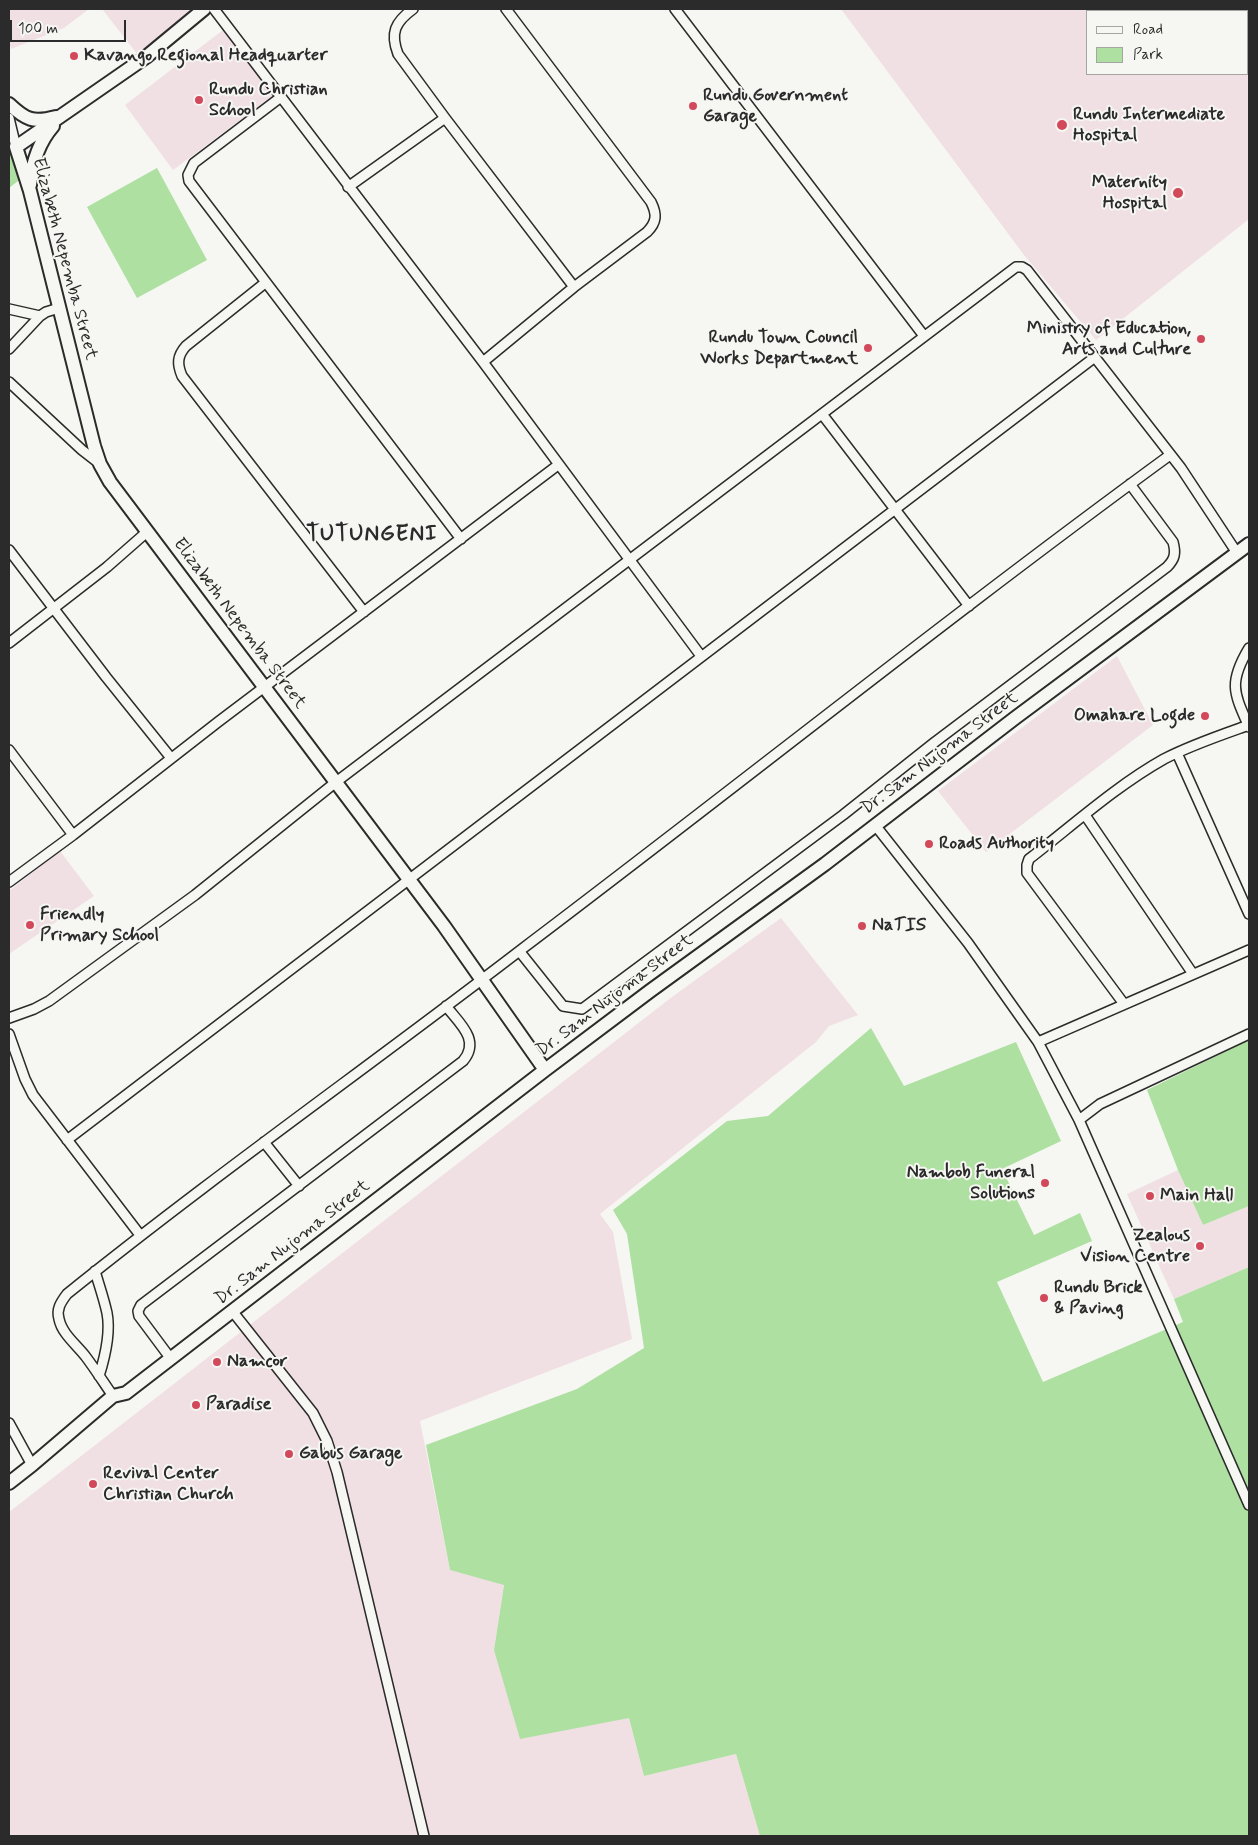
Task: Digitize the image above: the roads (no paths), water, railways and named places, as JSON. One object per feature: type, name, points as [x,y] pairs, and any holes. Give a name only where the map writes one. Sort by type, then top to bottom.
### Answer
[{"type":"street","points":[[9,118],[16,147],[160,46],[204,9]]},
{"type":"street","points":[[214,9],[482,362],[701,656]]},
{"type":"street","points":[[413,9],[398,23],[394,32],[394,43],[398,54],[574,287]]},
{"type":"street","points":[[482,362],[574,287],[648,232],[656,219],[651,202],[506,9]]},
{"type":"street","points":[[675,9],[924,336]]},
{"type":"street","points":[[281,97],[194,162],[188,175],[192,187],[461,539]]},
{"type":"street","points":[[9,104],[24,118],[45,120],[61,116]]},
{"type":"street","points":[[30,191],[31,173],[35,158],[48,131],[61,116]]},
{"type":"street","points":[[348,187],[445,118]]},
{"type":"street","name":"Elizabeth Nepemba Street","points":[[16,147],[30,191],[94,446],[100,464],[110,482],[409,879],[545,1070]]},
{"type":"street","points":[[9,1018],[34,1009],[57,995],[195,894],[336,782],[1016,267],[1022,267],[1031,274],[1095,356],[1170,454],[1237,553]]},
{"type":"street","points":[[265,283],[186,346],[178,359],[178,367],[188,384],[364,612]]},
{"type":"street","points":[[9,349],[40,316],[59,308]]},
{"type":"street","points":[[9,309],[40,316]]},
{"type":"street","points":[[67,1140],[1095,356]]},
{"type":"street","points":[[9,382],[82,450],[100,464]]},
{"type":"street","points":[[822,414],[969,606]]},
{"type":"street","points":[[113,1396],[63,1329],[58,1311],[66,1294],[140,1235],[520,952],[969,606],[1170,454]]},
{"type":"street","points":[[9,882],[558,465]]},
{"type":"street","points":[[520,952],[562,1006],[582,1009],[843,815],[943,736],[1167,567],[1174,560],[1176,551],[1173,542],[1130,484]]},
{"type":"street","points":[[9,643],[107,567],[148,531]]},
{"type":"street","name":"Dr. Sam Nujoma Street","points":[[9,1483],[113,1396],[126,1393],[545,1070],[1249,544]]},
{"type":"street","points":[[9,550],[106,677],[172,758]]},
{"type":"street","points":[[1124,1004],[1027,873],[1029,859],[1128,783],[1177,753],[1249,726],[1235,695],[1236,676],[1249,648]]},
{"type":"street","points":[[9,750],[73,835]]},
{"type":"street","points":[[1177,753],[1249,914]]},
{"type":"street","points":[[1085,815],[1193,974]]},
{"type":"street","points":[[875,825],[968,943],[1038,1042],[1079,1120],[1249,1505]]},
{"type":"street","points":[[1038,1042],[1249,950]]},
{"type":"street","points":[[171,1359],[139,1316],[138,1311],[141,1305],[464,1061],[469,1054],[471,1042],[468,1035],[446,1006]]},
{"type":"street","points":[[9,1034],[25,1080],[34,1095],[140,1235]]},
{"type":"street","points":[[1079,1120],[1100,1104],[1249,1034]]},
{"type":"street","points":[[264,1142],[299,1186]]},
{"type":"street","points":[[95,1271],[107,1314],[108,1326],[104,1362],[99,1376]]},
{"type":"street","points":[[233,1312],[313,1413],[327,1441],[339,1482],[424,1836]]},
{"type":"street","points":[[9,1423],[32,1465]]},
{"type":"place","name":"Kavango Regional Headquarter","points":[[74,56]]},
{"type":"place","name":"Rundu Christian School","points":[[199,100]]},
{"type":"place","name":"Rundu Government Garage","points":[[693,106]]},
{"type":"place","name":"Rundu Intermediate Hospital","points":[[1062,125]]},
{"type":"place","name":"Maternity Hospital","points":[[1178,193]]},
{"type":"place","name":"Ministry of Education, Arts and Culture","points":[[1201,339]]},
{"type":"place","name":"Rundu Town Council Works Department","points":[[868,348]]},
{"type":"place","name":"Omahare Logde","points":[[1205,716]]},
{"type":"place","name":"Roads Authority","points":[[929,844]]},
{"type":"place","name":"Friendly Primary School","points":[[30,925]]},
{"type":"place","name":"NaTIS","points":[[862,926]]},
{"type":"place","name":"Nambob Funeral Solutions","points":[[1045,1183]]},
{"type":"place","name":"Main Hall","points":[[1150,1196]]},
{"type":"place","name":"Zealous Vision Centre","points":[[1200,1246]]},
{"type":"place","name":"Rundu Brick & Paving","points":[[1044,1298]]},
{"type":"place","name":"Namcor","points":[[217,1362]]},
{"type":"place","name":"Paradise","points":[[196,1405]]},
{"type":"place","name":"Gabus Garage","points":[[289,1454]]},
{"type":"place","name":"Revival Center Christian Church","points":[[93,1484]]},
{"type":"district","name":"TUTUNGENI","points":[[372,535]]}]
